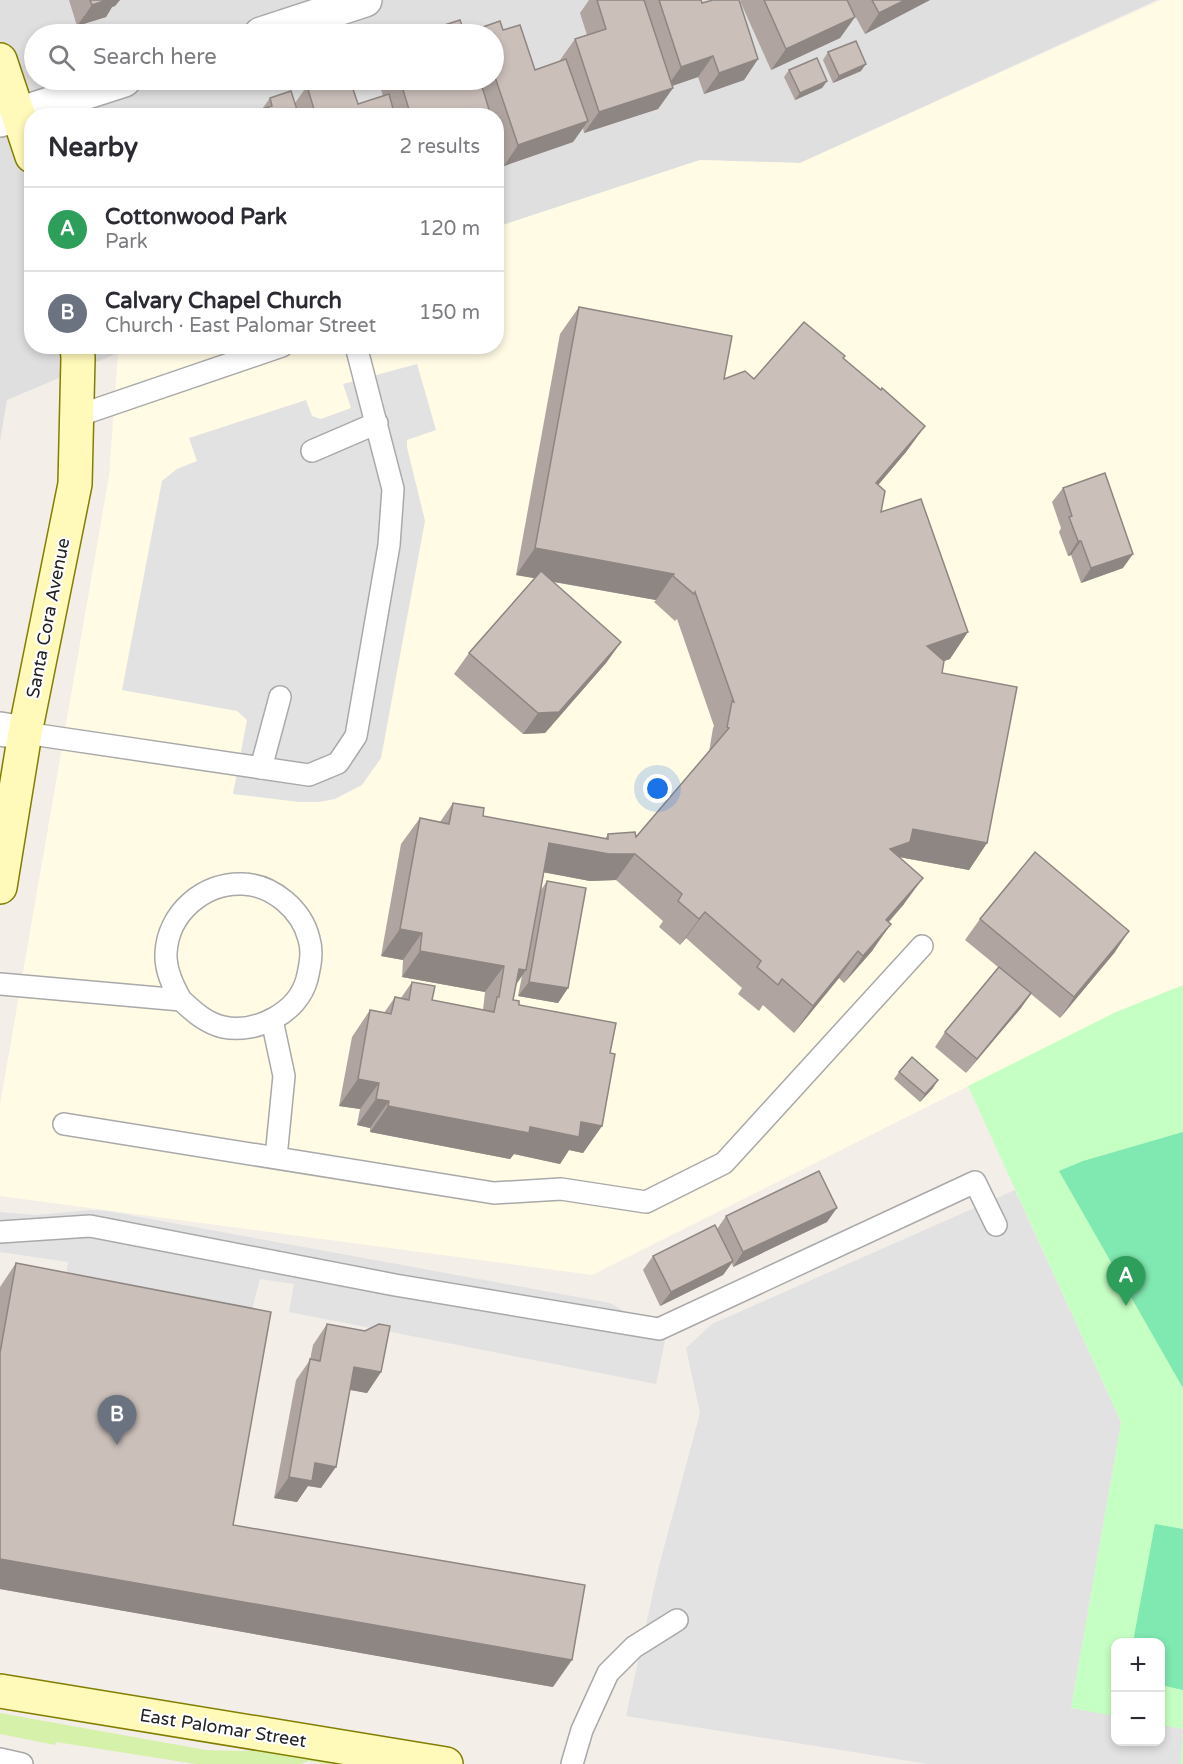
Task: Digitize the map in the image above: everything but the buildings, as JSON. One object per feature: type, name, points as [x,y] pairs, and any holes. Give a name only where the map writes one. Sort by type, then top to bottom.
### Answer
[{"type":"street","points":[[292,24],[365,0]]},
{"type":"street","points":[[0,60],[9,117],[24,142]]},
{"type":"street","points":[[37,108],[93,90]]},
{"type":"street","points":[[9,117],[24,112]]},
{"type":"street","name":"Santa Cora Avenue","points":[[0,887],[12,731],[75,484],[78,354]]},
{"type":"street","name":"East Palomar Street","points":[[0,1691],[446,1764]]},
{"type":"lane","points":[[77,416],[259,354]]},
{"type":"lane","points":[[12,731],[309,775],[338,763],[356,736],[389,544],[393,489],[358,354]]},
{"type":"lane","points":[[312,451],[377,423]]},
{"type":"lane","points":[[261,768],[280,697]]},
{"type":"lane","points":[[244,884],[266,890],[286,901],[300,918],[309,939],[311,962],[306,984],[293,1005],[272,1020],[249,1028],[223,1027],[200,1018],[181,1000],[170,978],[166,953],[172,929],[183,909],[200,894],[221,886],[244,884]]},
{"type":"lane","points":[[64,1124],[494,1193],[561,1189],[646,1202],[724,1163],[922,946]]},
{"type":"lane","points":[[0,984],[181,1000]]},
{"type":"lane","points":[[272,1020],[284,1077],[276,1157]]},
{"type":"lane","points":[[0,1232],[90,1226],[395,1285],[659,1329],[975,1182],[996,1225]]},
{"type":"lane","points":[[572,1764],[582,1730],[608,1673],[634,1647],[677,1620]]},
{"type":"lane","points":[[0,1759],[22,1764]]},
{"type":"shaded area","points":[[0,0],[1157,0],[800,163],[700,160],[504,225],[504,108],[24,108],[24,354],[116,354],[7,400],[0,441]]},
{"type":"shaded area","points":[[1161,0],[1183,0],[1183,985],[1114,1013],[592,1275],[0,1196],[0,1105],[109,476],[118,354],[504,354],[504,225],[700,160],[800,163]]},
{"type":"shaded area","points":[[417,364],[436,430],[407,440],[425,521],[381,758],[362,785],[335,799],[299,802],[233,794],[247,720],[237,711],[122,690],[162,481],[177,469],[197,461],[189,438],[306,400],[312,416],[321,419],[351,408],[343,384]]},
{"type":"shaded area","points":[[1015,1190],[1121,1422],[1071,1708],[1111,1715],[1111,1746],[1165,1746],[1165,1726],[1183,1729],[1180,1764],[928,1764],[626,1716],[659,1566],[700,1413],[686,1348],[712,1324]]},
{"type":"shaded area","points":[[91,1210],[107,1211],[610,1303],[666,1336],[656,1384],[289,1312],[294,1284],[260,1279],[252,1309],[66,1275],[68,1262],[0,1252],[0,1212],[36,1215]]},
{"type":"green space","points":[[1183,985],[1183,1764],[1061,1764],[1121,1422],[968,1086],[1114,1013]]},
{"type":"green space","points":[[1183,1132],[1183,1388],[1059,1171],[1083,1161]]},
{"type":"green space","points":[[1155,1524],[1183,1529],[1183,1690],[1165,1686],[1165,1638],[1134,1638]]},
{"type":"green space","points":[[0,1713],[206,1750],[270,1750],[379,1764],[327,1764],[309,1761],[301,1764],[196,1764],[56,1742],[55,1745],[0,1734]]},
{"type":"place","name":"Cottonwood Park","points":[[1126,1306]]},
{"type":"place","name":"Calvary Chapel Church","points":[[117,1445]]}]
